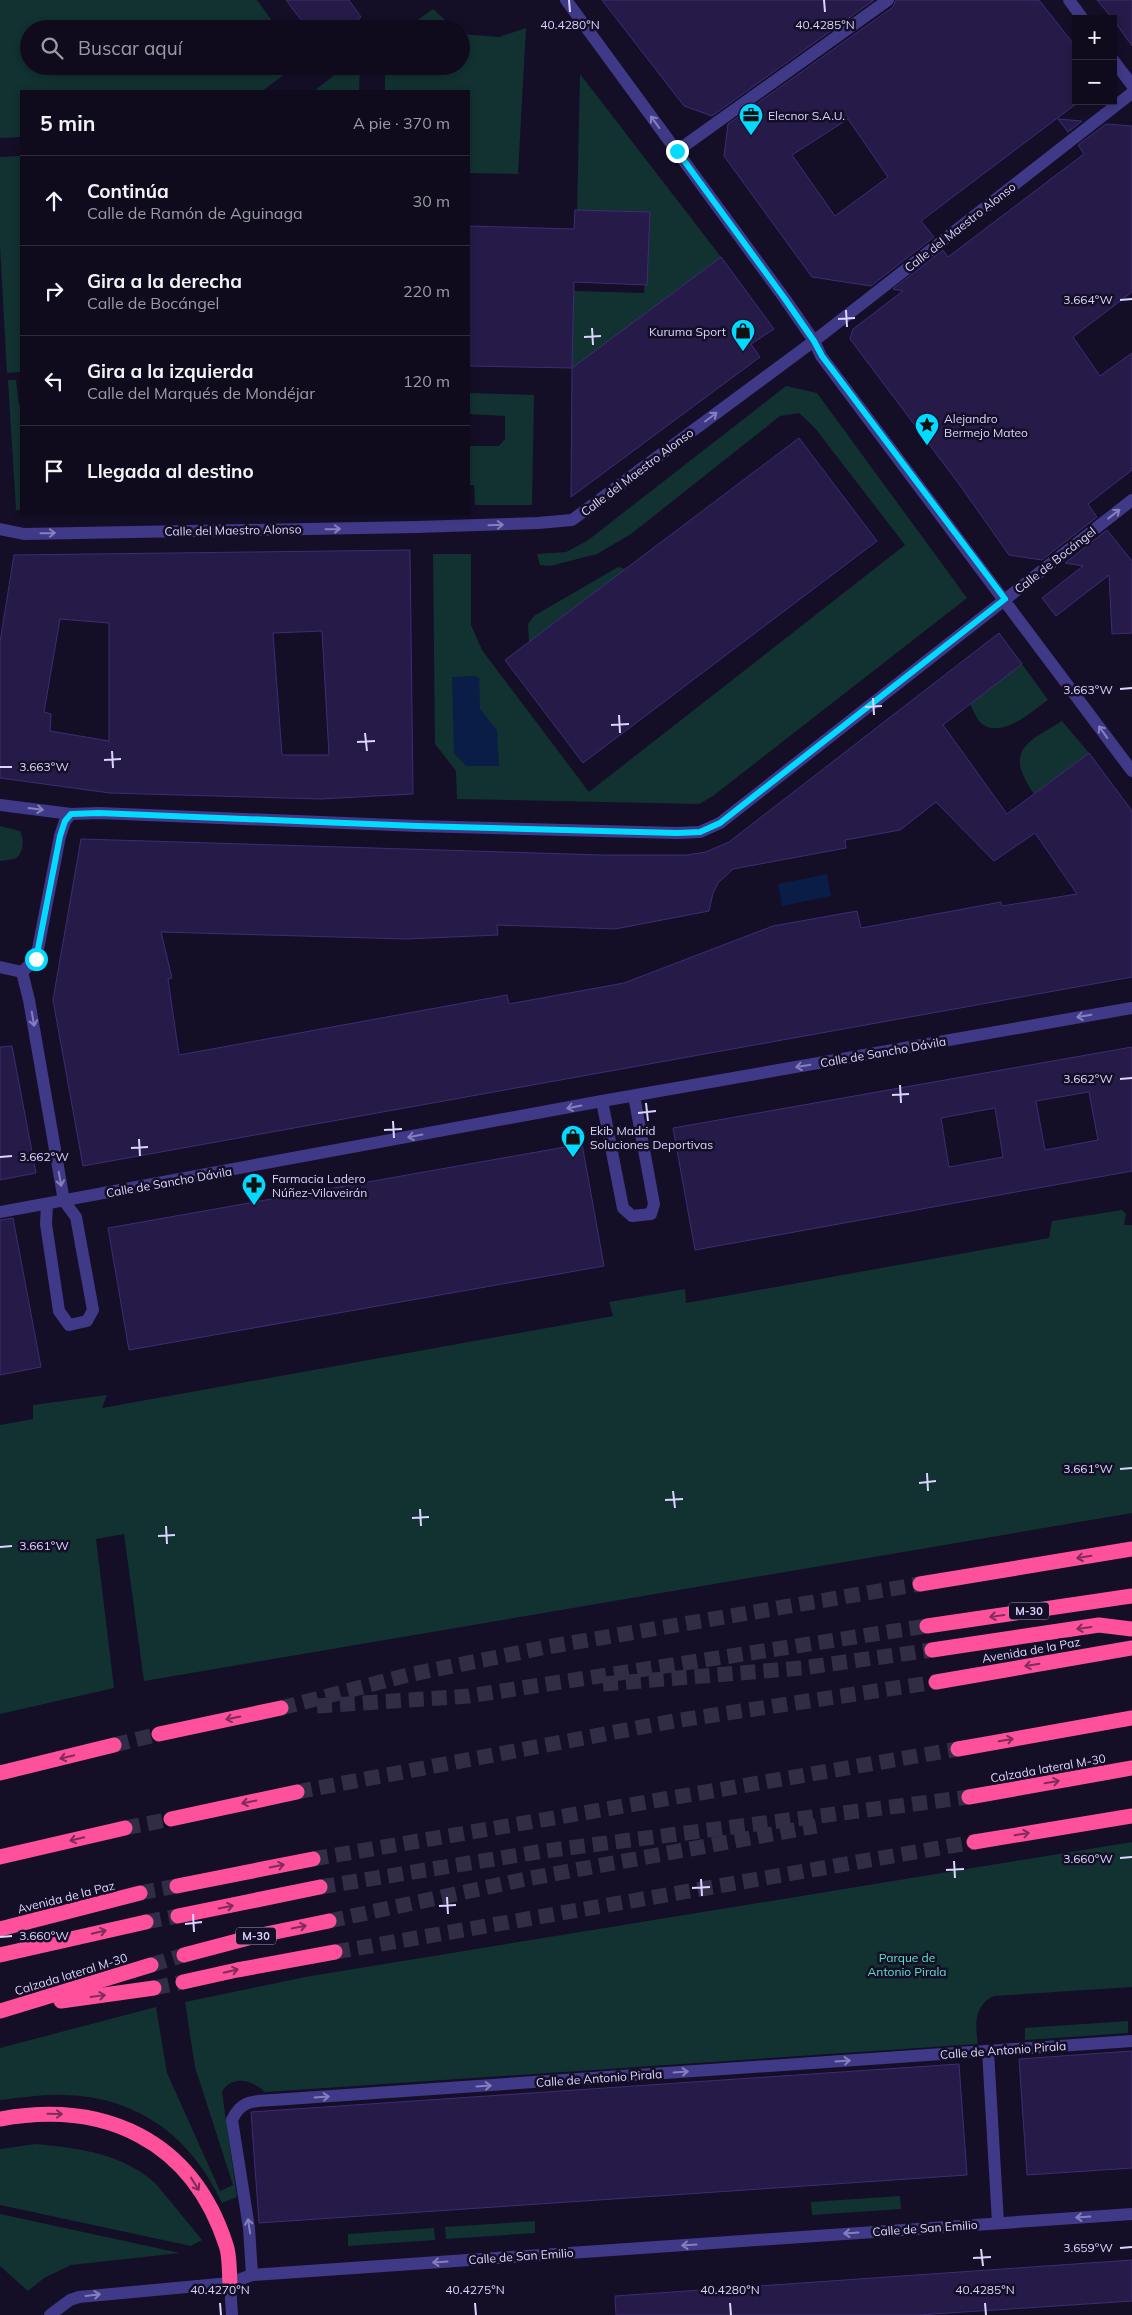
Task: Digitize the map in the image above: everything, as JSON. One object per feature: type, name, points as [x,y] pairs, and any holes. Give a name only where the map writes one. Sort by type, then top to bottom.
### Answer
[{"type":"highway","points":[[920,1584],[1132,1549]]},
{"type":"highway","name":"M-30","points":[[927,1626],[1132,1596]]},
{"type":"highway","points":[[932,1650],[1100,1626],[1132,1629]]},
{"type":"highway","name":"Avenida de la Paz","points":[[936,1682],[1132,1648]]},
{"type":"highway","points":[[159,1734],[281,1708]]},
{"type":"highway","points":[[958,1749],[1132,1718]]},
{"type":"highway","points":[[0,1773],[114,1745]]},
{"type":"highway","name":"Calzada lateral M-30","points":[[969,1798],[1132,1768]]},
{"type":"highway","points":[[171,1819],[297,1792]]},
{"type":"highway","points":[[974,1842],[1132,1816]]},
{"type":"highway","points":[[0,1857],[125,1828]]},
{"type":"highway","points":[[177,1886],[313,1858]]},
{"type":"highway","points":[[178,1916],[320,1887]]},
{"type":"highway","name":"Avenida de la Paz","points":[[0,1929],[140,1893]]},
{"type":"highway","name":"M-30","points":[[184,1955],[256,1936],[329,1921]]},
{"type":"highway","points":[[0,1955],[146,1922]]},
{"type":"highway","points":[[183,1982],[336,1952]]},
{"type":"highway","name":"Calzada lateral M-30","points":[[0,2011],[151,1965]]},
{"type":"highway","points":[[15,2007],[154,1988]]},
{"type":"highway","points":[[0,2119],[47,2114],[89,2117],[147,2139],[171,2156],[189,2174],[209,2206],[226,2246],[230,2283]]},
{"type":"street","points":[[566,0],[814,341],[822,356],[1132,771]]},
{"type":"street","points":[[677,151],[888,0]]},
{"type":"street","points":[[1069,0],[1080,15]]},
{"type":"street","points":[[1117,65],[1132,85]]},
{"type":"street","name":"Calle del Maestro Alonso","points":[[0,529],[24,534],[416,527],[572,520],[814,341],[1132,92]]},
{"type":"street","name":"Calle de Bocángel","points":[[0,805],[71,814],[99,813],[418,826],[700,832],[720,823],[1132,500]]},
{"type":"street","points":[[22,972],[36,959],[60,836],[65,821],[71,814]]},
{"type":"street","points":[[0,967],[22,972]]},
{"type":"street","points":[[22,972],[29,1000],[64,1201],[76,1217],[93,1310],[87,1321],[69,1325],[59,1311],[46,1224],[47,1204]]},
{"type":"street","name":"Calle de Sancho Dávila","points":[[0,1212],[602,1101],[1132,1008]]},
{"type":"street","points":[[602,1101],[623,1208],[632,1216],[644,1216],[652,1214],[654,1204],[634,1096]]},
{"type":"street","name":"Calle de Antonio Pirala","points":[[252,2275],[249,2228],[232,2120],[237,2109],[246,2103],[1132,2041]]},
{"type":"street","points":[[988,2051],[998,2223]]},
{"type":"street","name":"Calle de San Emilio","points":[[50,2315],[70,2300],[93,2294],[230,2283],[252,2275],[1132,2214]]},
{"type":"street","points":[[230,2283],[232,2315]]},
{"type":"green space","points":[[0,0],[257,0],[271,20],[20,20],[20,75],[284,75],[263,90],[20,90],[20,137],[0,138]]},
{"type":"green space","points":[[433,9],[445,20],[418,20]]},
{"type":"green space","points":[[526,28],[518,174],[470,173],[470,90],[385,90],[385,75],[470,75],[470,35],[499,37]]},
{"type":"green space","points":[[580,74],[721,257],[572,368],[574,291],[644,293],[648,217],[577,214]]},
{"type":"green space","points":[[334,75],[360,75],[359,90],[315,90]]},
{"type":"green space","points":[[20,156],[20,372],[7,373],[0,246],[0,157]]},
{"type":"green space","points":[[8,380],[16,380],[20,405],[20,510],[16,510]]},
{"type":"green space","points":[[786,386],[817,393],[967,598],[713,796],[699,804],[457,799],[456,771],[435,744],[433,554],[471,554],[471,625],[482,650],[589,792],[905,545],[815,428],[799,413],[780,416],[631,534],[597,554],[550,566],[540,565],[537,554],[566,552],[587,541]]},
{"type":"green space","points":[[470,393],[534,395],[532,505],[475,505],[474,485],[470,485],[470,446],[499,446],[505,439],[505,416],[470,414]]},
{"type":"green space","points":[[618,567],[626,569],[529,642],[528,624],[534,616]]},
{"type":"green space","points":[[1022,664],[1048,700],[1017,722],[1008,726],[990,728],[982,724],[970,704]]},
{"type":"green space","points":[[1062,721],[1089,753],[1034,794],[1025,779],[1021,767],[1020,757],[1023,749],[1029,742]]},
{"type":"green space","points":[[0,826],[20,831],[22,837],[21,853],[16,858],[0,861]]},
{"type":"green space","points":[[1122,1210],[1126,1214],[1124,1225],[1132,1225],[1132,1513],[144,1681],[124,1534],[96,1539],[114,1688],[0,1714],[0,1425],[33,1419],[33,1405],[107,1395],[102,1408],[613,1316],[609,1302],[685,1289],[686,1303],[1049,1238],[1052,1221]]},
{"type":"green space","name":"Parque de Antonio Pirala","points":[[1132,1842],[1132,1987],[994,1996],[987,2000],[977,2016],[978,2044],[265,2092],[254,2084],[236,2081],[226,2086],[222,2092],[237,2197],[222,2203],[209,2179],[178,2140],[160,2125],[139,2113],[116,2103],[65,2095],[0,2100],[0,2048],[156,2007],[167,2073],[220,2191],[233,2185],[195,2067],[185,2002],[305,1977]]},
{"type":"green space","points":[[1128,2021],[1128,2033],[1025,2040],[1025,2028]]},
{"type":"green space","points":[[36,2144],[100,2154],[130,2166],[156,2184],[202,2240],[191,2246],[0,2205],[0,2149]]},
{"type":"green space","points":[[900,2196],[901,2209],[812,2215],[811,2202]]},
{"type":"green space","points":[[0,2214],[180,2253],[71,2265],[44,2278],[28,2291],[0,2266]]},
{"type":"green space","points":[[535,2221],[535,2233],[446,2239],[445,2227]]},
{"type":"green space","points":[[434,2228],[435,2240],[348,2246],[348,2234]]},
{"type":"water","points":[[475,676],[479,678],[480,709],[497,730],[499,766],[466,766],[454,753],[452,677]]},
{"type":"water","points":[[827,874],[831,896],[782,906],[778,884]]},
{"type":"building","points":[[286,0],[349,0],[361,17],[357,20],[301,20]]},
{"type":"building","points":[[602,0],[874,0],[712,116],[684,106]]},
{"type":"building","points":[[896,0],[1039,0],[1072,42],[1072,105],[1075,105],[921,221],[934,237],[871,286],[812,277],[724,156],[728,124],[893,7]],"holes":[[[848,119],[888,177],[835,216],[792,155]]]},
{"type":"building","points":[[1097,0],[1132,0],[1132,46],[1117,25],[1117,15],[1110,15]]},
{"type":"building","points":[[1058,119],[1082,121],[1068,132]]},
{"type":"building","points":[[1106,124],[1132,126],[1132,292],[1073,337],[1100,376],[1132,353],[1132,470],[1088,504],[1097,517],[1042,560],[1009,555],[959,484],[850,339],[853,329],[903,291],[893,289],[943,250],[948,257],[1084,154],[1078,145]]},
{"type":"building","points":[[575,210],[650,212],[647,285],[574,282],[572,368],[470,366],[470,226],[574,229]]},
{"type":"building","points":[[721,257],[774,329],[751,344],[760,357],[571,497],[572,368]]},
{"type":"building","points":[[799,438],[877,541],[583,763],[505,660]]},
{"type":"building","points":[[1107,530],[1132,561],[1132,633],[1112,634],[1109,575],[1056,616],[1042,598],[1083,566],[1065,563]]},
{"type":"building","points":[[410,550],[413,794],[320,799],[110,793],[0,778],[0,642],[14,555]],"holes":[[[60,619],[109,623],[109,741],[50,731],[51,714],[44,712]],[[322,631],[329,755],[282,755],[273,633]]]},
{"type":"building","points":[[999,633],[1022,664],[943,725],[1007,814],[1089,753],[1132,811],[1132,977],[83,1166],[53,1000],[81,839],[602,855],[687,855],[706,852],[729,842]],"holes":[[[936,802],[994,861],[1035,833],[1077,894],[1002,906],[1001,902],[861,928],[857,911],[773,926],[624,983],[509,1004],[507,995],[179,1055],[168,979],[172,978],[161,932],[406,939],[498,935],[497,925],[615,929],[709,911],[713,893],[718,883],[733,869],[846,848],[845,840],[900,830]]]},
{"type":"building","points":[[12,1046],[36,1173],[0,1180],[0,1047]]},
{"type":"building","points":[[1132,1047],[1132,1171],[695,1250],[673,1128]],"holes":[[[1089,1092],[1098,1140],[1045,1150],[1036,1101]],[[995,1108],[1003,1157],[949,1167],[941,1118]]]},
{"type":"building","points":[[582,1144],[604,1266],[129,1350],[108,1228]]},
{"type":"building","points":[[13,1218],[41,1367],[0,1375],[0,1220]]},
{"type":"building","points":[[1132,2051],[1132,2168],[1027,2175],[1019,2059]]},
{"type":"building","points":[[959,2064],[967,2175],[259,2223],[251,2112]]},
{"type":"building","points":[[1132,2260],[1132,2301],[918,2315],[616,2315],[615,2296]]},
{"type":"tunnel","points":[[281,1708],[408,1675],[547,1647],[920,1584]]},
{"type":"tunnel","points":[[317,1706],[469,1696],[927,1626]]},
{"type":"tunnel","points":[[603,1684],[802,1668],[932,1650]]},
{"type":"tunnel","points":[[297,1792],[674,1721],[936,1682]]},
{"type":"tunnel","points":[[114,1745],[159,1734]]},
{"type":"tunnel","points":[[313,1859],[958,1749]]},
{"type":"tunnel","points":[[320,1887],[544,1851],[969,1797]]},
{"type":"tunnel","points":[[125,1828],[171,1819]]},
{"type":"tunnel","points":[[329,1921],[526,1879],[816,1826]]},
{"type":"tunnel","points":[[335,1952],[974,1842]]},
{"type":"tunnel","points":[[140,1893],[177,1886]]},
{"type":"tunnel","points":[[146,1922],[178,1916]]},
{"type":"tunnel","points":[[151,1965],[184,1955]]},
{"type":"tunnel","points":[[154,1988],[183,1982]]},
{"type":"place","name":"Elecnor S.A.U.","points":[[751,136]]},
{"type":"place","name":"Kuruma Sport","points":[[743,352]]},
{"type":"place","name":"Alejandro Bermejo Mateo","points":[[927,446]]},
{"type":"place","name":"Ekib Madrid Soluciones Deportivas","points":[[573,1158]]},
{"type":"place","name":"Farmacia Ladero Núñez-Vilaveirán","points":[[254,1206]]},
{"type":"route","points":[[36,959],[60,836],[65,821],[71,814],[99,813],[418,826],[700,832],[720,823],[1005,599],[822,356],[785,299],[677,151]]}]
